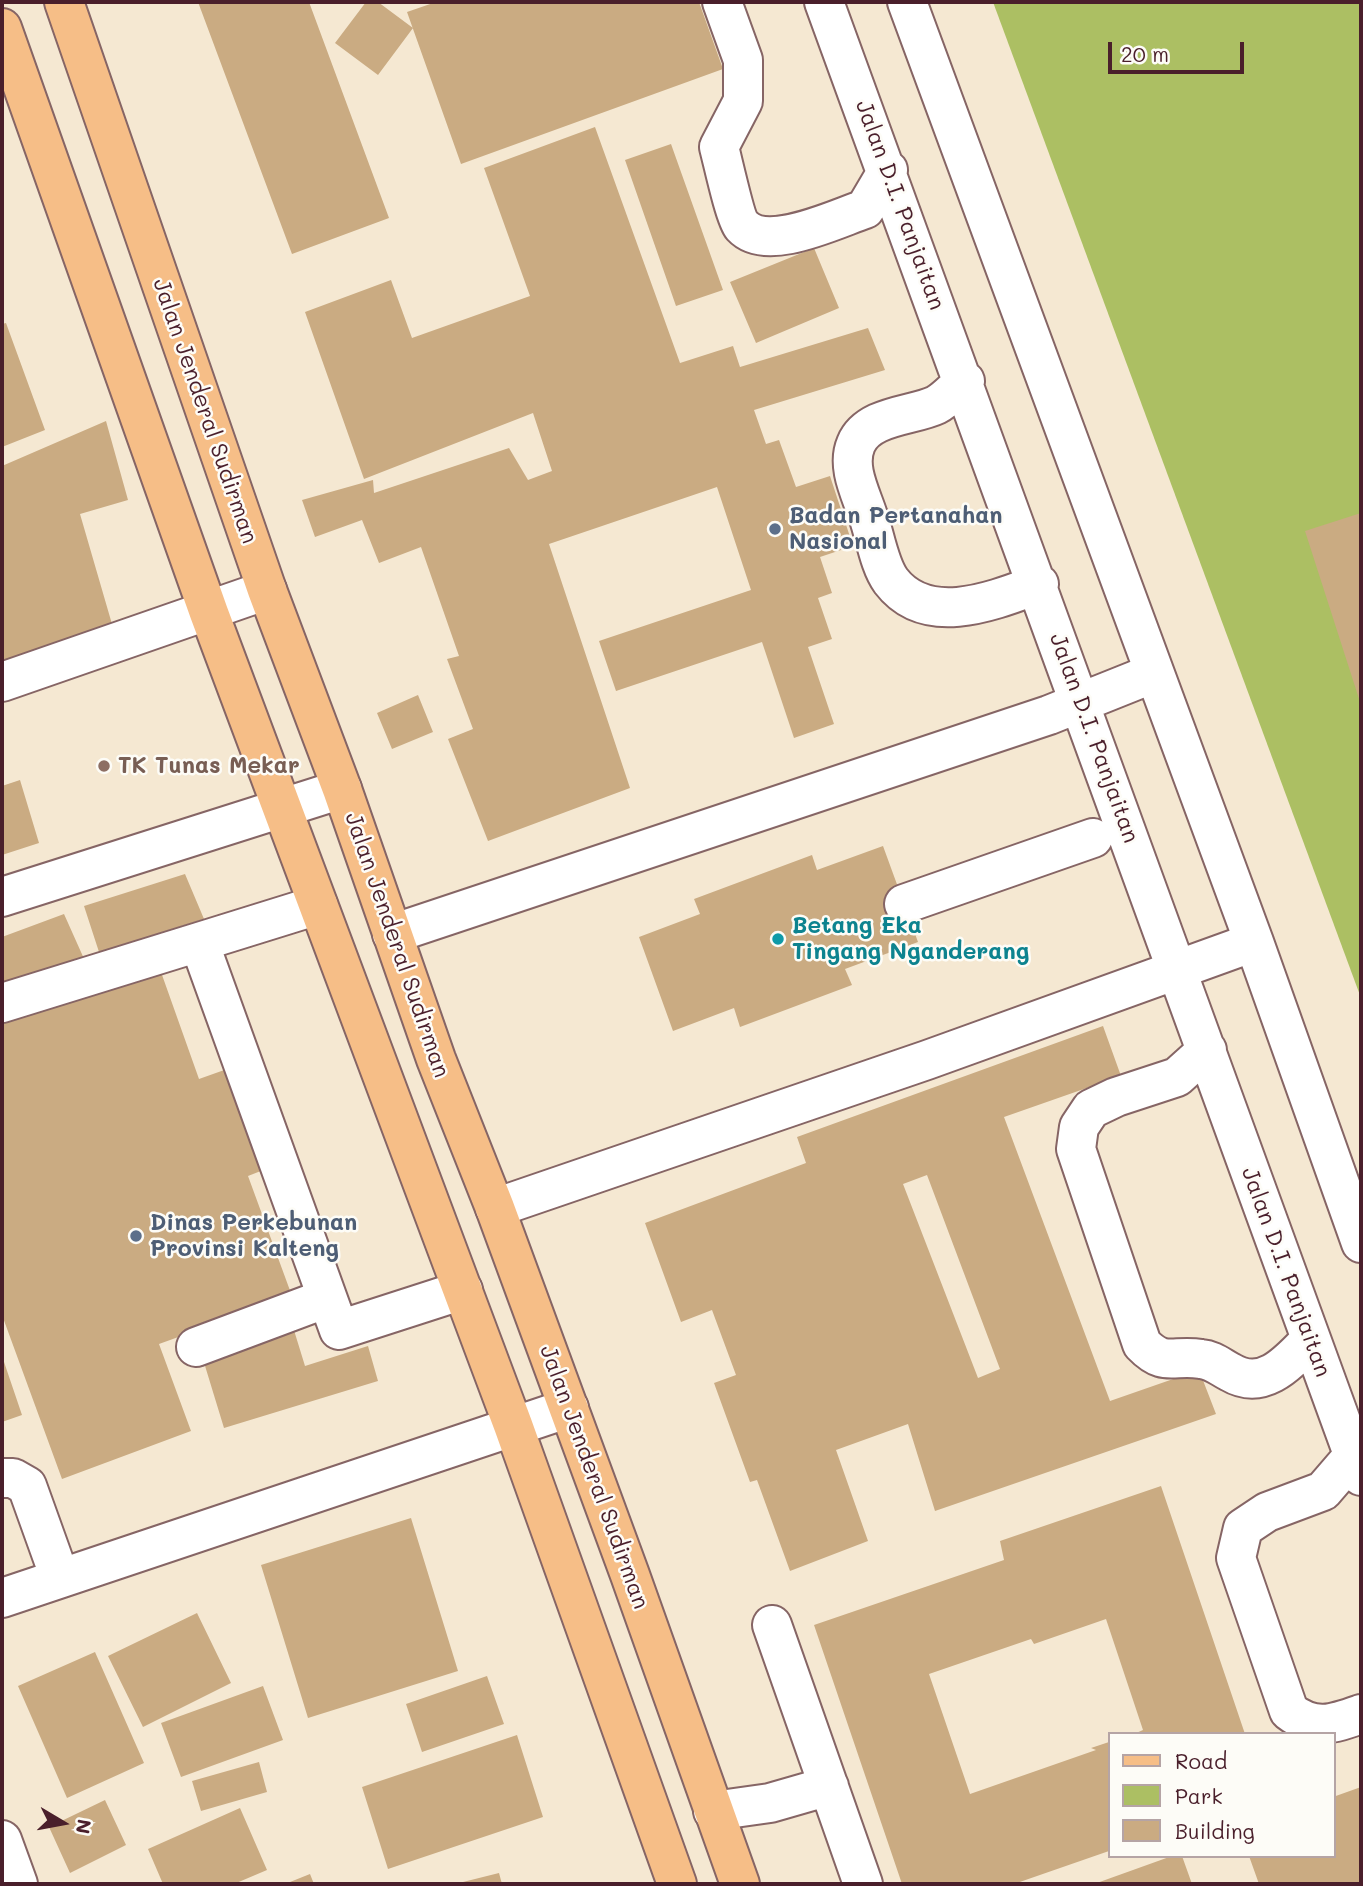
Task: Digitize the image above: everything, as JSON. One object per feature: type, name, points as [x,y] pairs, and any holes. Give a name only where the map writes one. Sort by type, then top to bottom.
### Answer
[{"type":"main road","name":"Jalan Jenderal Sudirman","points":[[64,2],[267,590],[342,789],[436,1059],[569,1408],[740,1884]]},
{"type":"main road","points":[[2,29],[209,613],[513,1425],[677,1884]]},
{"type":"main road","points":[[573,1593],[630,1575]]},
{"type":"street","points":[[722,2],[743,60],[743,101],[719,148],[740,225],[755,236],[775,239],[865,209],[888,170]]},
{"type":"street","name":"Jalan D.I. Panjaitan","points":[[824,2],[1039,584],[1311,1339],[1347,1398],[1358,1465]]},
{"type":"street","points":[[907,2],[1254,942],[1361,1243]]},
{"type":"street","points":[[965,381],[936,405],[905,413],[872,427],[857,442],[852,467],[889,580],[911,601],[949,609],[1006,596],[1039,584]]},
{"type":"street","points":[[2,682],[209,613],[267,590]]},
{"type":"street","points":[[392,934],[1082,703],[1154,673]]},
{"type":"street","points":[[2,897],[281,806],[342,789]]},
{"type":"street","points":[[904,904],[1093,838]]},
{"type":"street","points":[[2,1003],[318,905]]},
{"type":"street","points":[[199,942],[339,1330],[463,1290]]},
{"type":"street","points":[[495,1209],[1254,942]]},
{"type":"street","points":[[1207,1050],[1177,1077],[1116,1097],[1091,1109],[1079,1126],[1076,1149],[1142,1344],[1154,1356],[1167,1360],[1200,1358],[1252,1380],[1281,1371],[1311,1339]]},
{"type":"street","points":[[196,1347],[327,1298]]},
{"type":"street","points":[[2,1598],[569,1408]]},
{"type":"street","points":[[1358,1465],[1323,1490],[1267,1512],[1243,1528],[1236,1558],[1289,1711],[1304,1722],[1330,1725],[1361,1714]]},
{"type":"street","points":[[2,1478],[13,1478],[27,1486],[60,1578]]},
{"type":"street","points":[[772,1625],[863,1884]]},
{"type":"street","points":[[713,1811],[770,1803],[829,1786]]},
{"type":"street","points":[[2,1840],[18,1884]]},
{"type":"green space","points":[[993,2],[1361,2],[1361,998]]},
{"type":"building","points":[[198,2],[309,2],[389,218],[292,254]]},
{"type":"building","points":[[366,2],[378,2],[413,28],[378,75],[335,43]]},
{"type":"building","points":[[436,2],[699,2],[723,69],[461,164],[407,12]]},
{"type":"building","points":[[595,127],[680,363],[733,346],[740,367],[868,328],[885,370],[754,410],[766,444],[779,440],[796,487],[830,476],[853,546],[820,557],[832,593],[818,598],[832,639],[808,647],[834,724],[794,738],[762,642],[616,691],[599,641],[751,590],[717,487],[549,544],[630,788],[488,841],[448,739],[473,729],[447,659],[459,656],[421,547],[379,563],[362,520],[315,537],[302,500],[373,480],[374,493],[509,448],[528,480],[552,471],[533,413],[364,479],[305,312],[391,280],[412,338],[530,296],[484,168]]},
{"type":"building","points":[[671,144],[723,290],[676,306],[625,160]]},
{"type":"building","points":[[814,248],[839,308],[756,343],[730,282]]},
{"type":"building","points":[[6,323],[45,430],[2,447],[2,324]]},
{"type":"building","points":[[106,421],[128,500],[80,514],[114,631],[2,665],[2,466]]},
{"type":"building","points":[[1361,513],[1361,705],[1305,531]]},
{"type":"building","points":[[418,695],[433,732],[392,749],[377,713]]},
{"type":"building","points":[[20,780],[39,843],[2,855],[2,786]]},
{"type":"building","name":"Betang Eka Tingang Nganderang","points":[[883,846],[918,942],[845,969],[852,985],[740,1027],[734,1008],[673,1031],[639,937],[700,914],[694,899],[812,855],[817,870]]},
{"type":"building","points":[[185,874],[204,919],[99,952],[84,906]]},
{"type":"building","points":[[64,914],[85,961],[2,985],[2,937]]},
{"type":"building","name":"Dinas Perkebunan Provinsi Kalteng","points":[[156,958],[199,1079],[258,1058],[294,1158],[248,1176],[292,1296],[159,1344],[191,1431],[62,1479],[2,1315],[2,1015]]},
{"type":"building","points":[[1103,1026],[1121,1076],[1004,1117],[1110,1401],[1199,1370],[1216,1414],[935,1511],[908,1424],[836,1450],[868,1541],[790,1571],[757,1480],[750,1482],[714,1383],[736,1375],[712,1310],[681,1322],[645,1223],[806,1163],[797,1137]],"holes":[[[927,1175],[1000,1369],[978,1378],[903,1184]]]},
{"type":"building","points":[[293,1327],[305,1366],[368,1346],[378,1381],[224,1428],[202,1356]]},
{"type":"building","points":[[2,1356],[22,1415],[2,1422]]},
{"type":"building","points":[[1161,1486],[1244,1732],[1138,1732],[1143,1730],[1106,1619],[1034,1644],[1031,1639],[929,1674],[970,1794],[1096,1750],[1091,1748],[1108,1742],[1108,1851],[1014,1884],[902,1884],[814,1625],[1004,1560],[1000,1541]]},
{"type":"building","points":[[411,1518],[458,1671],[308,1718],[261,1565]]},
{"type":"building","points":[[197,1613],[231,1683],[143,1727],[108,1656]]},
{"type":"building","points":[[95,1652],[144,1763],[67,1798],[18,1686]]},
{"type":"building","points":[[487,1676],[504,1724],[422,1752],[406,1704]]},
{"type":"building","points":[[263,1686],[283,1740],[181,1777],[161,1723]]},
{"type":"building","points":[[517,1735],[543,1817],[388,1869],[362,1787]]},
{"type":"building","points":[[259,1762],[267,1792],[201,1811],[192,1781]]},
{"type":"building","points":[[1361,1787],[1361,1884],[1259,1884],[1250,1858],[1335,1858],[1335,1796]]},
{"type":"building","points":[[105,1800],[126,1845],[70,1873],[49,1827]]},
{"type":"building","points":[[240,1808],[267,1870],[234,1884],[163,1884],[148,1849]]},
{"type":"building","points":[[1166,1858],[1183,1858],[1192,1884],[1094,1884]]},
{"type":"building","points":[[499,1873],[502,1884],[459,1884],[459,1883]]},
{"type":"building","points":[[310,1874],[314,1884],[285,1884]]},
{"type":"place","name":"Badan Pertanahan Nasional","points":[[775,529]]},
{"type":"place","name":"TK Tunas Mekar","points":[[104,766]]},
{"type":"place","name":"Betang Eka Tingang Nganderang","points":[[778,939]]},
{"type":"place","name":"Dinas Perkebunan Provinsi Kalteng","points":[[136,1236]]}]
